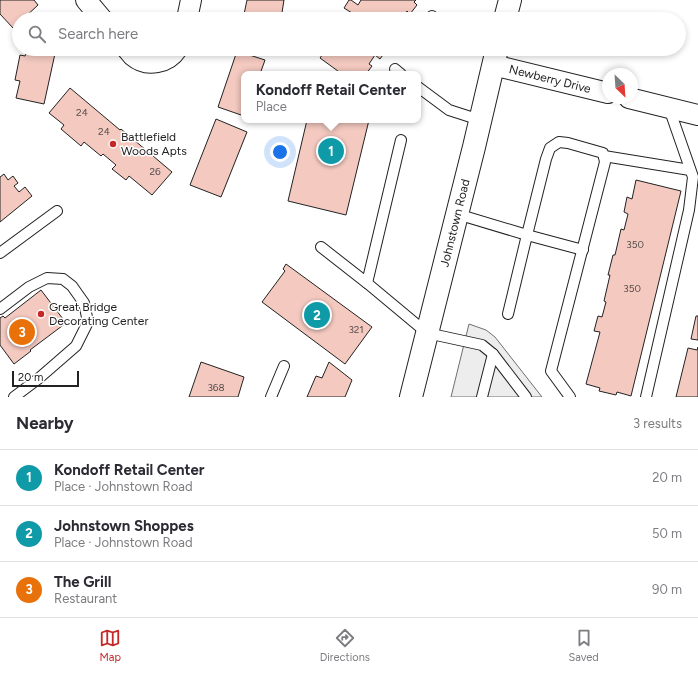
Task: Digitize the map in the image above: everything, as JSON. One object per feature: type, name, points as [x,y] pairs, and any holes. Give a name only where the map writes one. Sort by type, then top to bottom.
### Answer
[{"type":"main road","points":[[507,12],[510,0]]},
{"type":"main road","name":"Johnstown Road","points":[[411,397],[480,120],[493,56]]},
{"type":"street","points":[[86,0],[96,12]]},
{"type":"street","points":[[188,12],[191,0]]},
{"type":"street","points":[[132,56],[151,63],[160,62],[171,56]]},
{"type":"street","name":"Newberry Drive","points":[[499,56],[602,91]]},
{"type":"street","points":[[638,100],[698,115]]},
{"type":"lane","points":[[421,89],[449,110],[480,120]]},
{"type":"lane","points":[[646,397],[689,210],[693,177],[669,108]]},
{"type":"lane","points":[[367,284],[401,140]]},
{"type":"lane","points":[[508,314],[550,148],[559,142],[568,143],[603,154],[604,156],[690,170]]},
{"type":"lane","points":[[570,397],[551,371],[606,162],[604,156]]},
{"type":"lane","points":[[0,253],[57,211]]},
{"type":"lane","points":[[457,214],[582,250]]},
{"type":"lane","points":[[321,247],[427,333],[482,345],[493,354],[526,397]]},
{"type":"lane","points":[[0,310],[29,287],[47,278],[63,279],[72,286],[84,303],[86,309],[88,322],[76,346],[38,380],[14,397]]},
{"type":"lane","points":[[482,397],[493,354]]},
{"type":"lane","points":[[271,397],[284,366]]},
{"type":"shaded area","points":[[469,324],[486,330],[495,337],[542,397],[451,397]]},
{"type":"building","points":[[0,0],[34,0],[38,5],[30,12],[12,12],[12,27],[0,14]]},
{"type":"building","points":[[247,0],[284,0],[282,12],[244,12]]},
{"type":"building","points":[[349,0],[358,5],[361,0],[416,0],[414,2],[417,5],[412,12],[350,12],[344,8]]},
{"type":"building","points":[[20,56],[54,56],[44,104],[16,98],[20,81],[15,80]]},
{"type":"building","points":[[235,56],[253,56],[265,60],[261,71],[241,71],[241,115],[218,107]]},
{"type":"building","points":[[321,56],[374,56],[369,64],[372,66],[368,71],[338,71],[320,58]]},
{"type":"building","name":"Battlefield Woods Apts","points":[[70,88],[172,172],[152,195],[129,176],[126,180],[112,169],[116,165],[103,154],[101,156],[84,142],[81,146],[61,129],[64,125],[49,113]]},
{"type":"building","points":[[216,119],[247,132],[221,197],[190,185]]},
{"type":"building","points":[[306,123],[368,123],[346,215],[288,201]]},
{"type":"building","points":[[4,174],[8,180],[13,176],[18,183],[14,186],[19,192],[25,187],[32,196],[0,222],[0,177]]},
{"type":"building","points":[[636,180],[681,191],[631,396],[617,392],[616,395],[599,391],[600,388],[586,384],[600,332],[594,331],[598,316],[602,317],[610,275],[608,275],[613,255],[615,255],[621,229],[624,230],[628,214],[624,212],[627,197],[632,199]]},
{"type":"building","points":[[286,264],[372,327],[345,364],[262,302],[285,271],[283,269]]},
{"type":"building","points":[[41,290],[66,323],[14,364],[0,345],[0,318],[3,316],[5,318]]},
{"type":"building","points":[[696,316],[698,316],[698,340],[691,339]]},
{"type":"building","points":[[698,347],[698,397],[676,397],[688,348],[697,350]]},
{"type":"building","points":[[201,362],[244,377],[238,397],[189,397]]},
{"type":"building","points":[[329,362],[352,380],[345,397],[307,397],[316,376],[322,378]]},
{"type":"place","name":"Battlefield Woods Apts","points":[[113,144]]},
{"type":"place","name":"Kondoff Retail Center","points":[[331,151]]},
{"type":"place","name":"Great Bridge Decorating Center","points":[[41,314]]},
{"type":"place","name":"Johnstown Shoppes","points":[[317,315]]},
{"type":"place","name":"The Grill","points":[[22,332]]}]
